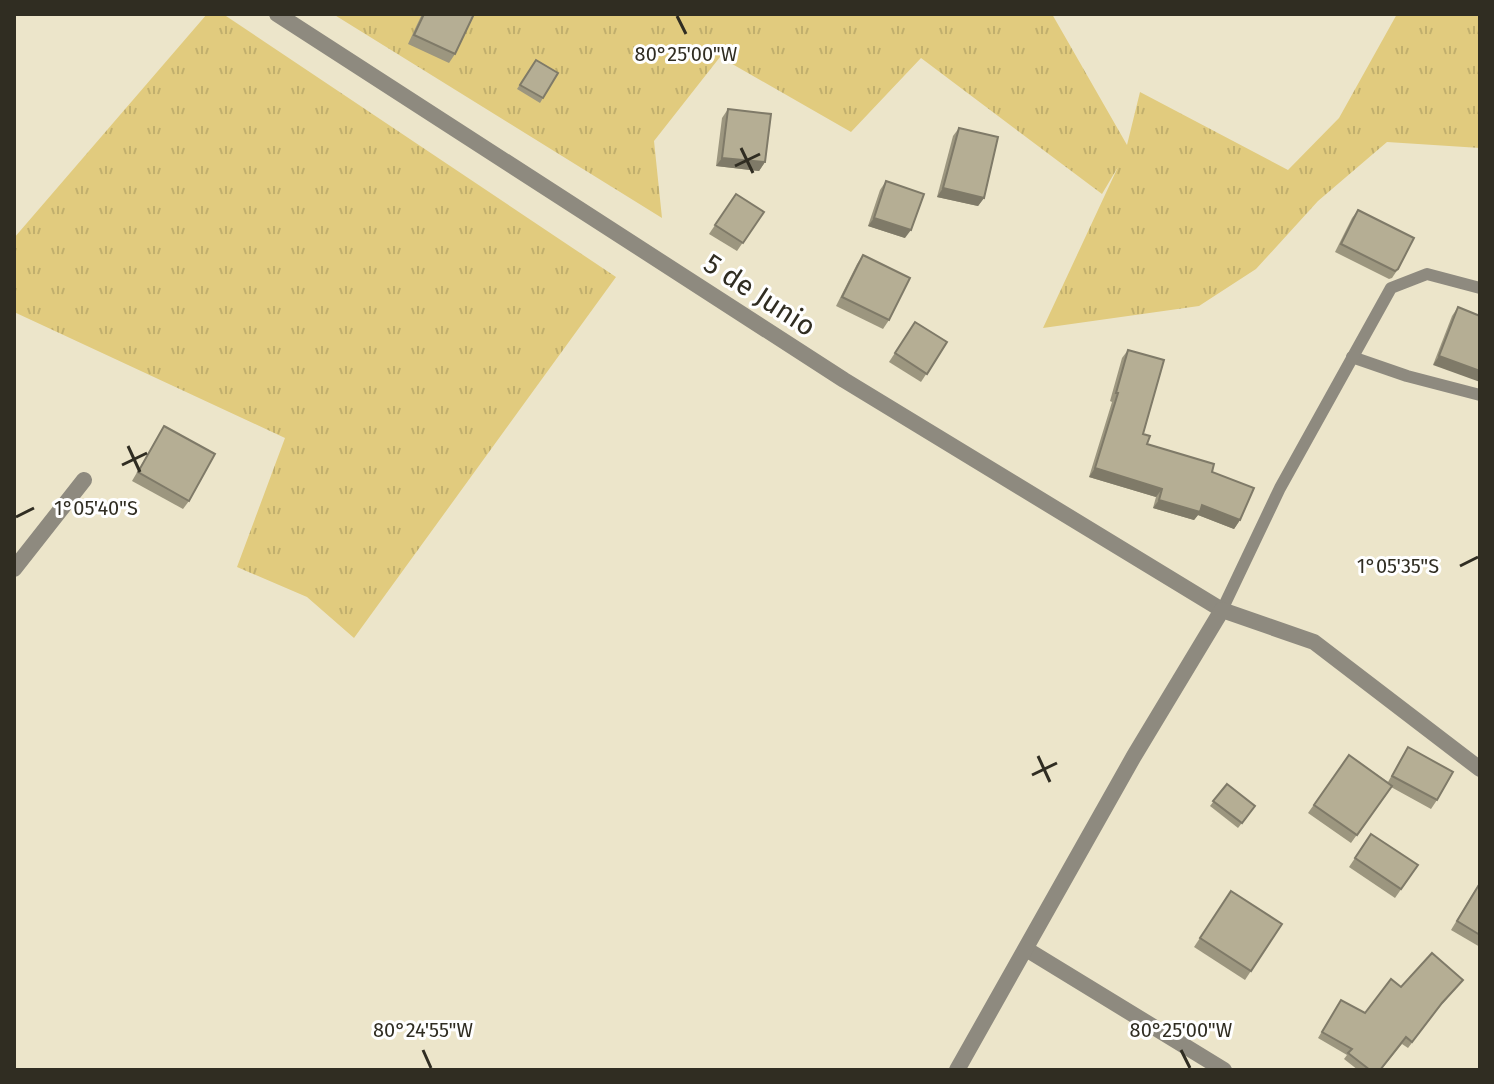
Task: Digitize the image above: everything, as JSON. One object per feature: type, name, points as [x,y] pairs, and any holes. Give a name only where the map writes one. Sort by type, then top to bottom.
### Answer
[{"type":"street","name":"5 de Junio","points":[[277,14],[844,380],[1222,610],[1314,642],[1480,769]]},
{"type":"street","points":[[14,569],[84,480]]},
{"type":"street","points":[[957,1070],[1134,756],[1222,610]]},
{"type":"street","points":[[1026,949],[1224,1070]]},
{"type":"lane","points":[[1222,610],[1280,488],[1391,288],[1427,274],[1480,288]]},
{"type":"lane","points":[[1352,357],[1407,376],[1480,395]]},
{"type":"green space","points":[[207,14],[223,14],[616,277],[354,638],[307,597],[237,567],[285,438],[14,312],[14,238]]},
{"type":"green space","points":[[333,14],[1052,14],[1127,145],[1140,92],[1288,170],[1339,118],[1397,14],[1480,14],[1480,148],[1387,142],[1318,201],[1256,269],[1199,306],[1043,328],[1118,167],[1102,194],[921,58],[851,132],[720,57],[654,141],[662,218]]},
{"type":"building","points":[[424,14],[474,14],[455,54],[414,35]]},
{"type":"building","points":[[536,60],[558,73],[543,98],[520,85]]},
{"type":"building","points":[[728,109],[771,114],[765,162],[722,158]]},
{"type":"building","points":[[959,128],[998,137],[984,198],[943,188]]},
{"type":"building","points":[[886,181],[924,194],[911,230],[874,218]]},
{"type":"building","points":[[736,194],[764,212],[743,243],[715,225]]},
{"type":"building","points":[[1358,210],[1414,238],[1395,271],[1341,244]]},
{"type":"building","points":[[863,255],[910,278],[889,320],[842,297]]},
{"type":"building","points":[[1458,307],[1480,316],[1480,371],[1439,356]]},
{"type":"building","points":[[915,322],[947,342],[927,374],[895,353]]},
{"type":"building","points":[[1128,350],[1164,360],[1143,434],[1150,436],[1147,444],[1214,464],[1212,472],[1254,488],[1240,520],[1202,505],[1200,512],[1159,500],[1162,489],[1095,468]]},
{"type":"building","points":[[164,426],[215,454],[189,501],[138,472]]},
{"type":"building","points":[[1408,747],[1453,772],[1437,800],[1392,776]]},
{"type":"building","points":[[1349,755],[1392,786],[1357,835],[1314,805]]},
{"type":"building","points":[[1227,784],[1255,806],[1242,823],[1213,801]]},
{"type":"building","points":[[1371,834],[1418,865],[1401,889],[1355,858]]},
{"type":"building","points":[[1480,883],[1480,935],[1457,921]]},
{"type":"building","points":[[1231,891],[1282,924],[1251,971],[1200,938]]},
{"type":"building","points":[[1432,953],[1463,980],[1412,1042],[1406,1037],[1380,1070],[1370,1070],[1348,1053],[1352,1049],[1322,1032],[1341,1000],[1365,1013],[1391,979],[1401,987]]}]
